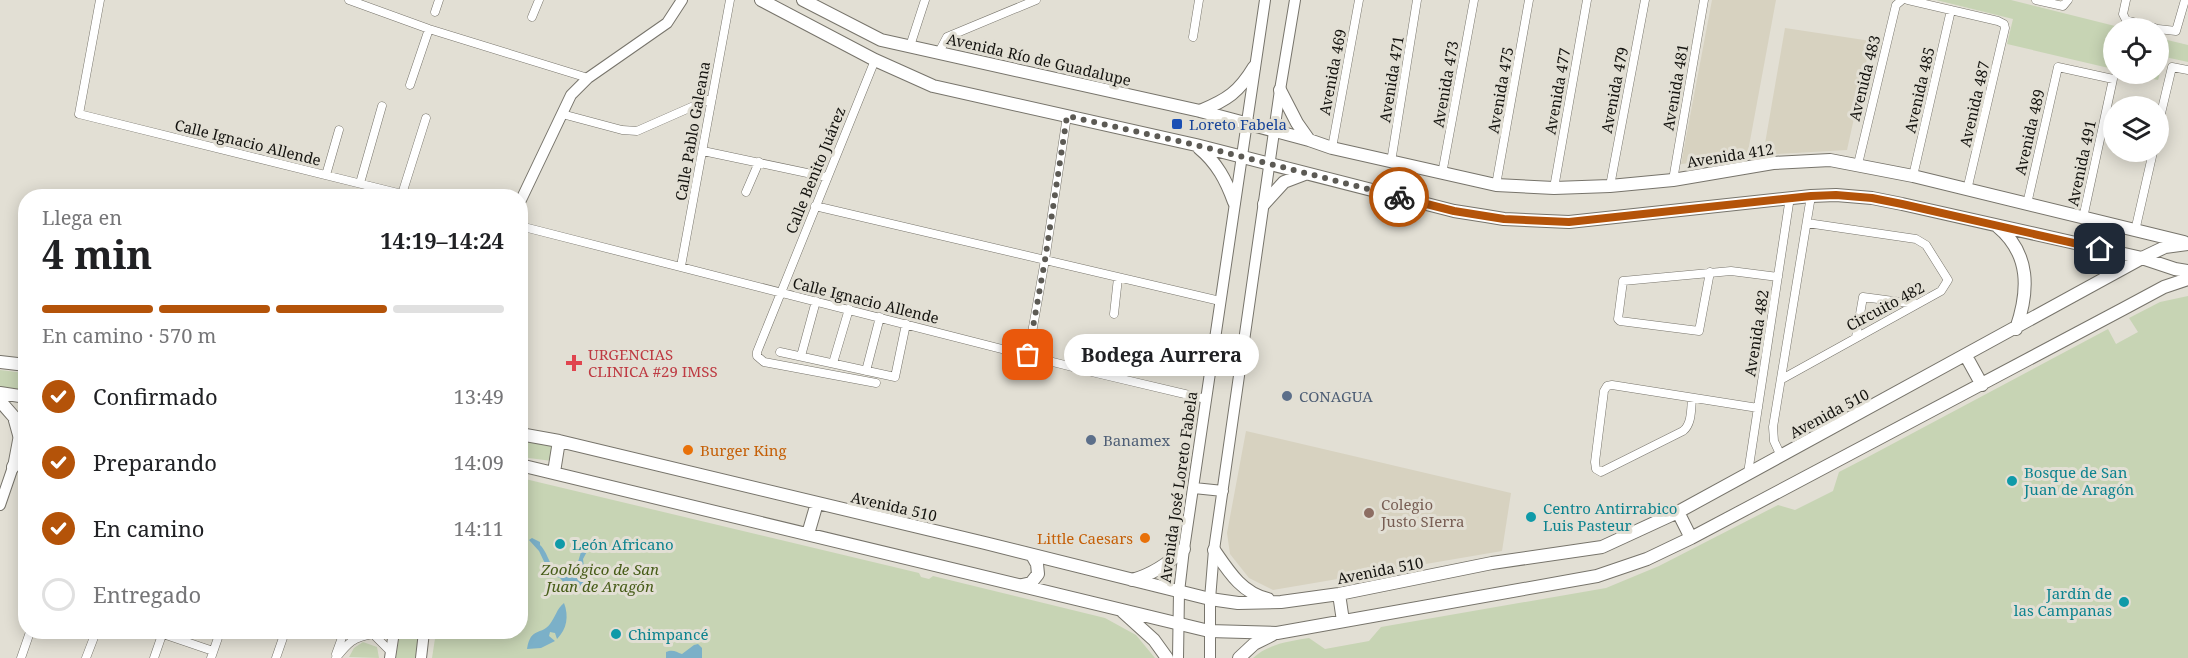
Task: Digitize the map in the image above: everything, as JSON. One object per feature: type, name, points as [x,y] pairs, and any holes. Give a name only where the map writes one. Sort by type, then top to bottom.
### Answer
[{"type":"main road","points":[[526,189],[571,95],[588,78],[660,30],[682,0]]},
{"type":"main road","points":[[761,0],[875,60],[933,86],[1196,145],[1454,211],[1515,220],[1569,222],[1790,197],[1836,195],[1872,198],[2142,258],[2188,271]]},
{"type":"main road","name":"Avenida Río de Guadalupe","points":[[803,0],[881,40],[1200,111],[1275,131]]},
{"type":"main road","name":"Avenida José Loreto Fabela","points":[[1178,658],[1179,592],[1184,549],[1245,123],[1265,0]]},
{"type":"main road","points":[[1210,658],[1210,599],[1214,550],[1280,90],[1296,0]]},
{"type":"main road","points":[[1200,111],[1219,103],[1238,90],[1254,67]]},
{"type":"main road","points":[[1280,90],[1297,123],[1309,140]]},
{"type":"main road","name":"Avenida 412","points":[[1275,131],[1332,148],[1442,174],[1496,184],[1554,188],[1673,180],[1773,163],[1830,160],[1913,176],[2188,243]]},
{"type":"main road","points":[[1196,145],[1210,157],[1219,169],[1234,201]]},
{"type":"main road","points":[[1264,204],[1284,182],[1307,173]]},
{"type":"main road","points":[[1996,225],[2010,236],[2019,250],[2023,268],[2025,288],[2023,308],[2016,329]]},
{"type":"main road","name":"Avenida 510","points":[[528,435],[560,441],[1210,599],[1238,603],[1281,602],[1339,594],[1492,563],[1602,547],[1678,512],[2142,258],[2165,247],[2188,243]]},
{"type":"main road","points":[[528,467],[1209,631],[1277,633],[1597,576],[1647,560],[2164,287],[2188,279]]},
{"type":"main road","points":[[1966,356],[1982,384]]},
{"type":"main road","points":[[0,362],[18,364]]},
{"type":"main road","points":[[0,393],[18,396]]},
{"type":"main road","points":[[0,401],[14,417],[18,431]]},
{"type":"main road","points":[[14,467],[18,441]]},
{"type":"main road","points":[[554,472],[560,441]]},
{"type":"main road","points":[[0,505],[18,460]]},
{"type":"main road","points":[[1194,488],[1223,491]]},
{"type":"main road","points":[[808,534],[817,503]]},
{"type":"main road","points":[[1678,512],[1691,538]]},
{"type":"main road","points":[[1131,580],[1145,577],[1184,549]]},
{"type":"main road","points":[[1214,550],[1239,584],[1255,596],[1281,602]]},
{"type":"main road","points":[[1022,585],[1031,583],[1038,574],[1032,555]]},
{"type":"main road","points":[[1339,594],[1343,621]]},
{"type":"main road","points":[[1119,609],[1154,640],[1167,658]]},
{"type":"main road","points":[[1239,658],[1254,644],[1277,633]]},
{"type":"main road","points":[[391,655],[393,639]]},
{"type":"main road","points":[[421,658],[423,639]]},
{"type":"street","name":"Calle Ignacio Allende","points":[[100,0],[79,114],[383,189]]},
{"type":"street","points":[[349,0],[429,29],[588,78]]},
{"type":"street","points":[[435,12],[439,0]]},
{"type":"street","points":[[532,17],[538,0]]},
{"type":"street","name":"Calle Pablo Galeana","points":[[681,266],[730,0]]},
{"type":"street","points":[[910,46],[925,0]]},
{"type":"street","points":[[939,52],[946,38],[1036,0]]},
{"type":"street","points":[[1193,37],[1198,0]]},
{"type":"street","name":"Avenida 469","points":[[1332,148],[1359,0]]},
{"type":"street","name":"Avenida 471","points":[[1390,162],[1417,0]]},
{"type":"street","name":"Avenida 473","points":[[1442,174],[1474,0]]},
{"type":"street","name":"Avenida 475","points":[[1496,184],[1529,0]]},
{"type":"street","name":"Avenida 477","points":[[1554,188],[1587,0]]},
{"type":"street","name":"Avenida 479","points":[[1610,186],[1645,0]]},
{"type":"street","name":"Avenida 481","points":[[1673,180],[1704,0]]},
{"type":"street","name":"Avenida 483","points":[[1858,164],[1896,5],[1901,0]]},
{"type":"street","points":[[1908,0],[1951,10]]},
{"type":"street","points":[[2036,0],[2060,6],[2067,2]]},
{"type":"street","points":[[2124,18],[2126,0]]},
{"type":"street","points":[[2169,31],[2176,32],[2185,0]]},
{"type":"street","name":"Avenida 487","points":[[1951,10],[1998,21],[2004,24],[2005,32],[1967,190]]},
{"type":"street","name":"Avenida 485","points":[[1913,176],[1951,10]]},
{"type":"street","points":[[410,85],[429,29]]},
{"type":"street","name":"Calle Benito Juárez","points":[[875,60],[826,177],[758,348],[757,356],[760,359],[876,383]]},
{"type":"street","name":"Avenida 489","points":[[2026,204],[2058,67],[2103,77]]},
{"type":"street","points":[[2165,96],[2172,67],[2188,70]]},
{"type":"street","name":"Avenida 491","points":[[2083,218],[2112,84]]},
{"type":"street","points":[[562,114],[622,130],[637,131],[712,98]]},
{"type":"street","points":[[360,183],[382,106]]},
{"type":"street","points":[[1028,355],[1067,116]]},
{"type":"street","points":[[408,189],[426,118]]},
{"type":"street","points":[[326,175],[339,130]]},
{"type":"street","points":[[703,151],[826,177]]},
{"type":"street","points":[[746,192],[759,162]]},
{"type":"street","points":[[2135,231],[2151,162]]},
{"type":"street","points":[[1781,456],[1774,441],[1773,427],[1811,196]]},
{"type":"street","name":"Avenida 482","points":[[1748,473],[1790,197]]},
{"type":"street","points":[[815,206],[1220,302]]},
{"type":"street","name":"Circuito 482","points":[[1782,379],[1941,291],[1948,280],[1923,241],[1807,223]]},
{"type":"street","name":"Calle Ignacio Allende","points":[[528,228],[1096,374],[1206,399]]},
{"type":"street","points":[[1710,272],[1699,331],[1618,319],[1623,281],[1710,272],[1731,271],[1778,278]]},
{"type":"street","points":[[1114,314],[1118,278]]},
{"type":"street","points":[[1856,337],[1863,297],[1916,304]]},
{"type":"street","points":[[801,356],[816,301]]},
{"type":"street","points":[[833,363],[849,309]]},
{"type":"street","points":[[866,370],[880,317]]},
{"type":"street","points":[[780,352],[895,377],[906,324]]},
{"type":"street","points":[[1692,398],[1688,427],[1601,472],[1596,469],[1604,391],[1607,386],[1692,398],[1758,408]]},
{"type":"street","points":[[21,658],[28,639]]},
{"type":"street","points":[[86,658],[93,639]]},
{"type":"street","points":[[154,658],[161,639]]},
{"type":"street","points":[[176,639],[212,655],[218,639]]},
{"type":"street","points":[[276,658],[283,639]]},
{"type":"street","points":[[335,658],[342,639]]},
{"type":"street","points":[[335,658],[354,639]]},
{"type":"street","points":[[376,639],[391,655]]},
{"type":"shaded area","points":[[1712,0],[1776,0],[1747,157],[1681,164]]},
{"type":"shaded area","points":[[1785,28],[1871,41],[1847,150],[1763,155]]},
{"type":"shaded area","name":"Colegio Justo SIerra","points":[[1246,431],[1511,493],[1502,551],[1273,590],[1249,578],[1230,554],[1227,533]]},
{"type":"green space","points":[[1936,0],[2011,0],[2103,23],[2103,67],[2007,44],[2013,19]]},
{"type":"green space","points":[[2169,40],[2188,45],[2188,62],[2169,58]]},
{"type":"green space","name":"Bosque de San Juan de Aragón","points":[[2188,296],[2188,658],[1253,658],[1272,646],[1294,640],[1309,638],[1325,649],[1369,641],[1381,627],[1606,588],[1659,566],[1778,505],[1795,510],[1833,491],[1839,472],[2108,329],[2116,344],[2138,332],[2129,318],[2160,302]]},
{"type":"green space","points":[[0,370],[18,372],[18,391],[0,388]]},
{"type":"green space","points":[[528,438],[549,442],[554,448],[552,461],[528,458]]},
{"type":"green space","name":"Zoológico de San Juan de Aragón","points":[[528,480],[919,573],[921,577],[929,579],[933,576],[1105,618],[1136,635],[1155,658],[432,658],[435,639],[528,639]]},
{"type":"green space","points":[[399,639],[418,639],[416,658],[396,658]]},
{"type":"green space","points":[[363,642],[377,647],[379,658],[349,657],[354,648]]},
{"type":"water","points":[[532,538],[540,542],[556,571],[566,576],[574,575],[581,552],[591,544],[583,559],[585,576],[583,586],[570,590],[560,578],[550,574],[539,551],[529,540]]},
{"type":"water","points":[[564,603],[566,622],[557,639],[555,633],[550,632],[549,636],[555,641],[541,648],[527,649],[531,637],[547,628]]},
{"type":"water","points":[[698,644],[702,648],[702,658],[666,658],[666,652],[673,651],[682,654]]},
{"type":"way so far","points":[[1028,355],[1067,116],[1196,145],[1399,197]]},
{"type":"place","name":"Loreto Fabela","points":[[1177,124]]},
{"type":"place","name":"Bodega Aurrera","points":[[1028,355]]},
{"type":"place","name":"URGENCIAS CLINICA #29 IMSS","points":[[574,363]]},
{"type":"place","name":"CONAGUA","points":[[1287,396]]},
{"type":"place","name":"Banamex","points":[[1091,440]]},
{"type":"place","name":"Burger King","points":[[688,450]]},
{"type":"place","name":"Bosque de San Juan de Aragón","points":[[2012,481]]},
{"type":"place","name":"Colegio Justo SIerra","points":[[1369,513]]},
{"type":"place","name":"Centro Antirrabico Luis Pasteur","points":[[1531,517]]},
{"type":"place","name":"Little Caesars","points":[[1145,538]]},
{"type":"place","name":"León Africano","points":[[560,544]]},
{"type":"place","name":"Jardín de las Campanas","points":[[2124,602]]},
{"type":"place","name":"Chimpancé","points":[[616,634]]},
{"type":"route","points":[[1399,197],[1454,211],[1504,219],[1569,222],[1790,197],[1836,195],[1872,198],[1902,204],[2100,249]]}]
